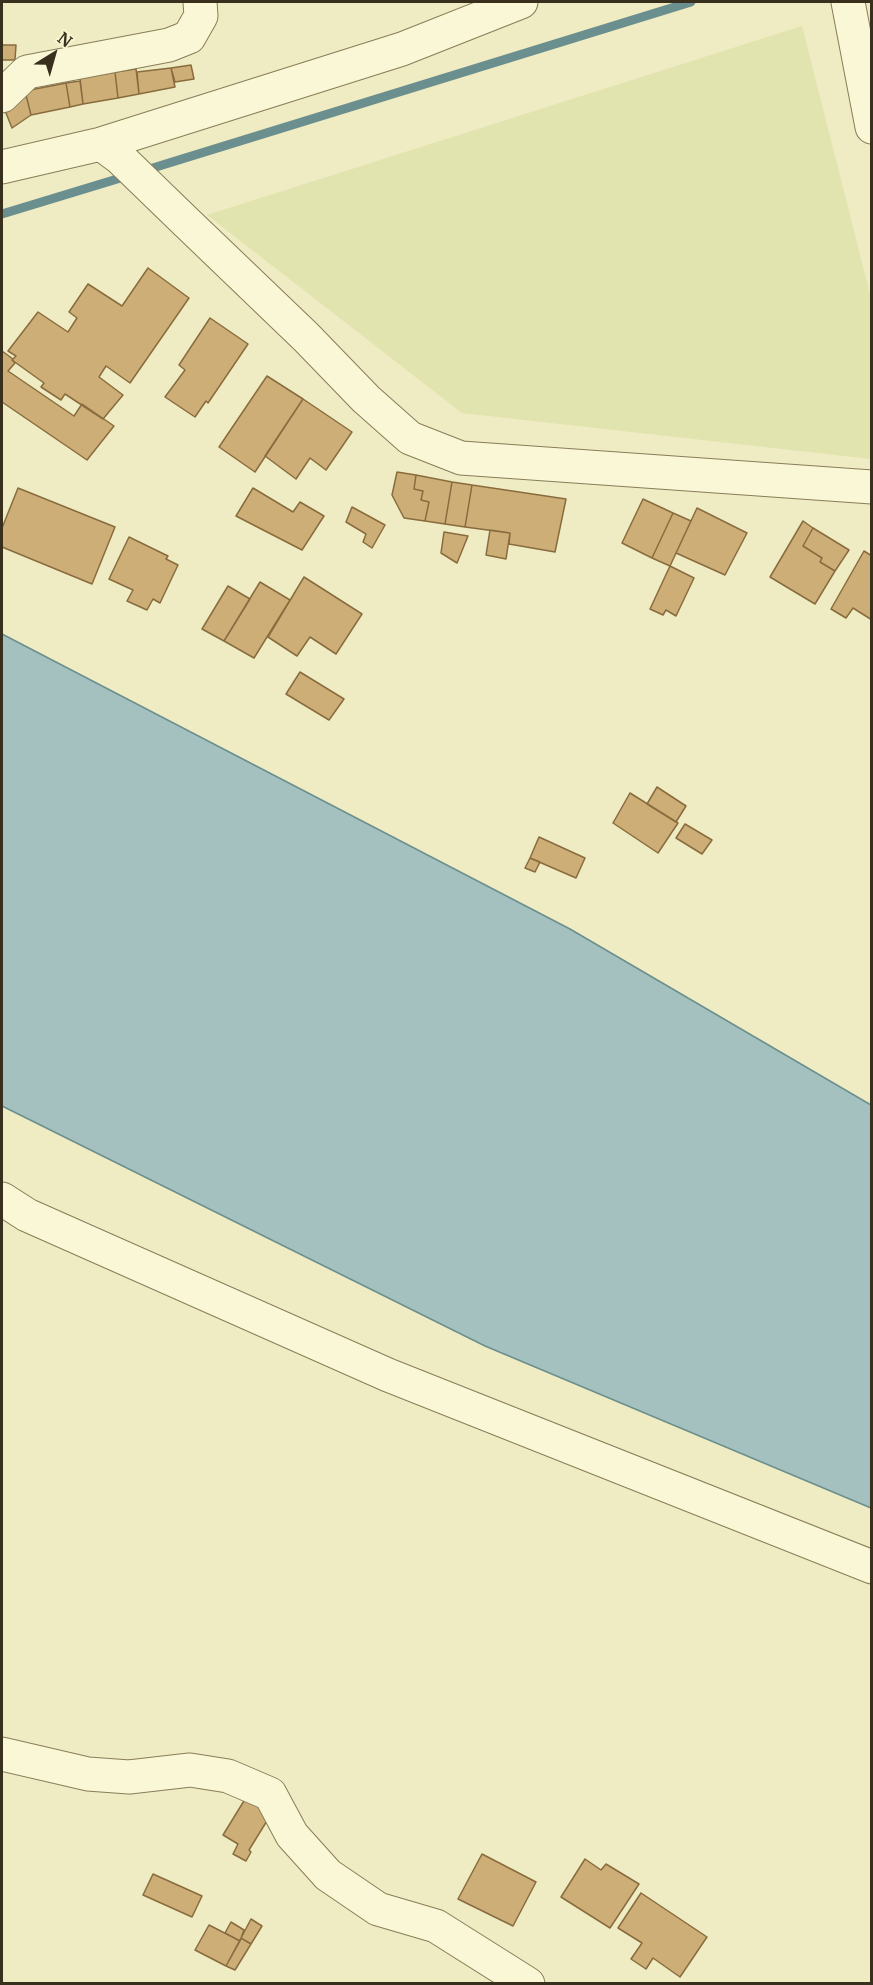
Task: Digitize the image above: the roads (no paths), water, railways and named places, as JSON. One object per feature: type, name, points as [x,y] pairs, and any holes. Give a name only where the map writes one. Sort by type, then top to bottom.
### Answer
[{"type":"street","points":[[2,96],[27,72],[169,45],[189,37],[201,16],[200,2]]},
{"type":"street","points":[[2,167],[110,151],[402,49],[521,2]]},
{"type":"street","points":[[849,2],[872,127]]},
{"type":"street","points":[[110,151],[306,337],[366,399],[410,438],[461,458],[872,487]]},
{"type":"street","points":[[2,1199],[27,1215],[388,1375],[872,1567]]},
{"type":"street","points":[[2,1754],[88,1774],[129,1777],[190,1770],[228,1776],[270,1794],[292,1835],[328,1875],[378,1909],[436,1926],[528,1983]]},
{"type":"water","points":[[2,634],[570,929],[871,1105],[871,1508],[485,1346],[2,1106]]},
{"type":"waterway","points":[[143,171],[691,2]]},
{"type":"waterway","points":[[2,214],[127,176]]}]
